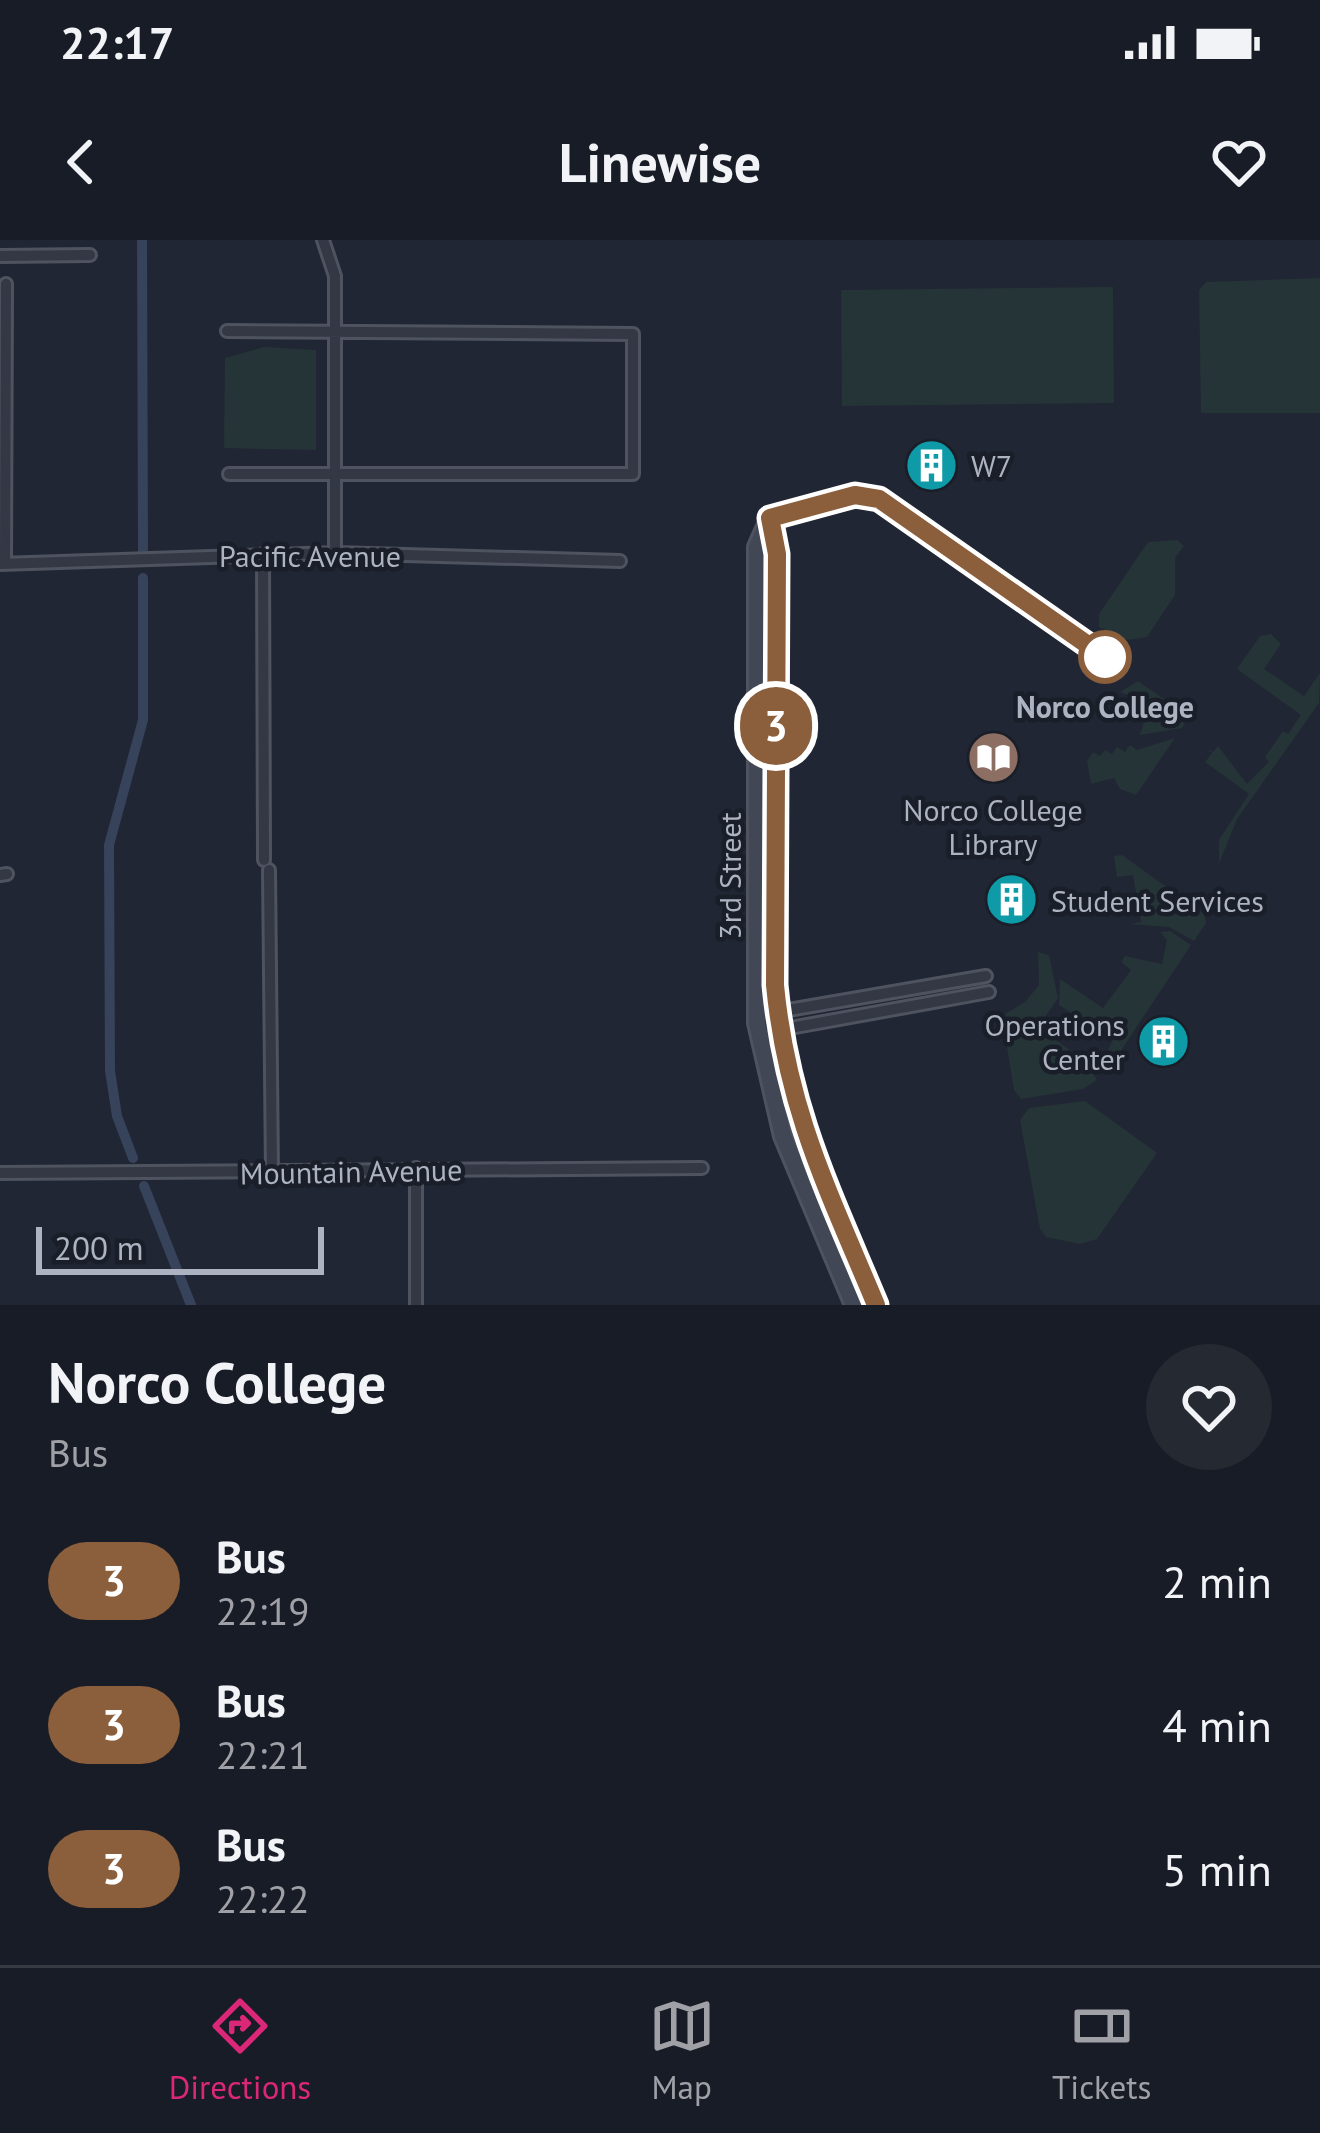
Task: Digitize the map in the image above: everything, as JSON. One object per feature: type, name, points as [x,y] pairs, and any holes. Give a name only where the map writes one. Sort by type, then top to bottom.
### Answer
[{"type":"street","points":[[323,240],[335,276],[335,553]]},
{"type":"street","points":[[0,256],[90,255]]},
{"type":"street","points":[[2,564],[6,284]]},
{"type":"street","points":[[227,331],[633,334],[633,474],[229,474]]},
{"type":"street","name":"3rd Street","points":[[854,1305],[783,1136],[768,1089],[757,1022],[757,548],[770,518],[777,554],[778,1020],[796,1114],[876,1305]]},
{"type":"street","name":"Pacific Avenue","points":[[2,564],[335,553],[620,560]]},
{"type":"street","points":[[263,554],[272,1173]]},
{"type":"street","points":[[778,1020],[986,976]]},
{"type":"street","points":[[757,1022],[989,992]]},
{"type":"street","points":[[416,1168],[416,1305]]},
{"type":"street","name":"Mountain Avenue","points":[[0,1173],[702,1168]]},
{"type":"street","points":[[844,1283],[864,1277]]},
{"type":"shaded area","points":[[1320,278],[1320,413],[1201,413],[1199,290],[1206,282]]},
{"type":"shaded area","points":[[1113,287],[1114,403],[842,406],[841,290]]},
{"type":"shaded area","points":[[264,347],[316,350],[316,450],[224,448],[225,358]]},
{"type":"shaded area","points":[[1177,540],[1184,546],[1175,558],[1175,595],[1147,637],[1127,640],[1099,627],[1099,614],[1148,542]]},
{"type":"shaded area","points":[[1271,634],[1281,644],[1264,669],[1304,696],[1320,673],[1319,703],[1237,819],[1219,864],[1219,840],[1249,794],[1205,762],[1212,753],[1204,747],[1213,752],[1218,746],[1247,784],[1269,762],[1265,757],[1283,731],[1288,734],[1301,715],[1237,669],[1260,636]]},
{"type":"shaded area","points":[[1138,681],[1188,716],[1182,728],[1140,735],[1149,705],[1130,707],[1128,695],[1120,692]]},
{"type":"shaded area","points":[[1175,738],[1136,795],[1120,789],[1114,778],[1091,784],[1087,761],[1093,752],[1112,754],[1117,747],[1125,752],[1130,745],[1137,750]]},
{"type":"shaded area","points":[[1122,855],[1204,914],[1206,923],[1194,941],[1169,927],[1130,924],[1141,922],[1133,875],[1117,877],[1114,856]]},
{"type":"shaded area","points":[[1170,931],[1191,945],[1116,1058],[1102,1062],[1113,1040],[1059,1005],[1060,979],[1103,1008],[1131,970],[1121,962],[1125,956],[1162,964],[1167,940],[1160,932]]},
{"type":"shaded area","points":[[1038,952],[1049,955],[1058,998],[1039,1026],[1088,1065],[1097,1080],[1083,1089],[1021,1099],[1014,1090],[1002,1016],[1025,1002],[1039,985]]},
{"type":"shaded area","points":[[1085,1101],[1157,1153],[1097,1239],[1080,1244],[1046,1237],[1040,1229],[1020,1120],[1029,1108]]},
{"type":"waterway","points":[[142,240],[143,550]]},
{"type":"waterway","points":[[133,1158],[117,1116],[110,1071],[109,845],[143,720],[143,578]]},
{"type":"waterway","points":[[144,1186],[191,1305]]},
{"type":"bus line","name":"3","points":[[876,1305],[796,1114],[779,1029],[775,985],[777,554],[770,518],[855,495],[879,499],[1105,657]]},
{"type":"place","name":"W7","points":[[932,465]]},
{"type":"place","name":"Norco College","points":[[1105,657]]},
{"type":"place","name":"Norco College Library","points":[[993,757]]},
{"type":"place","name":"Student Services","points":[[1012,900]]},
{"type":"place","name":"Operations Center","points":[[1164,1041]]}]
